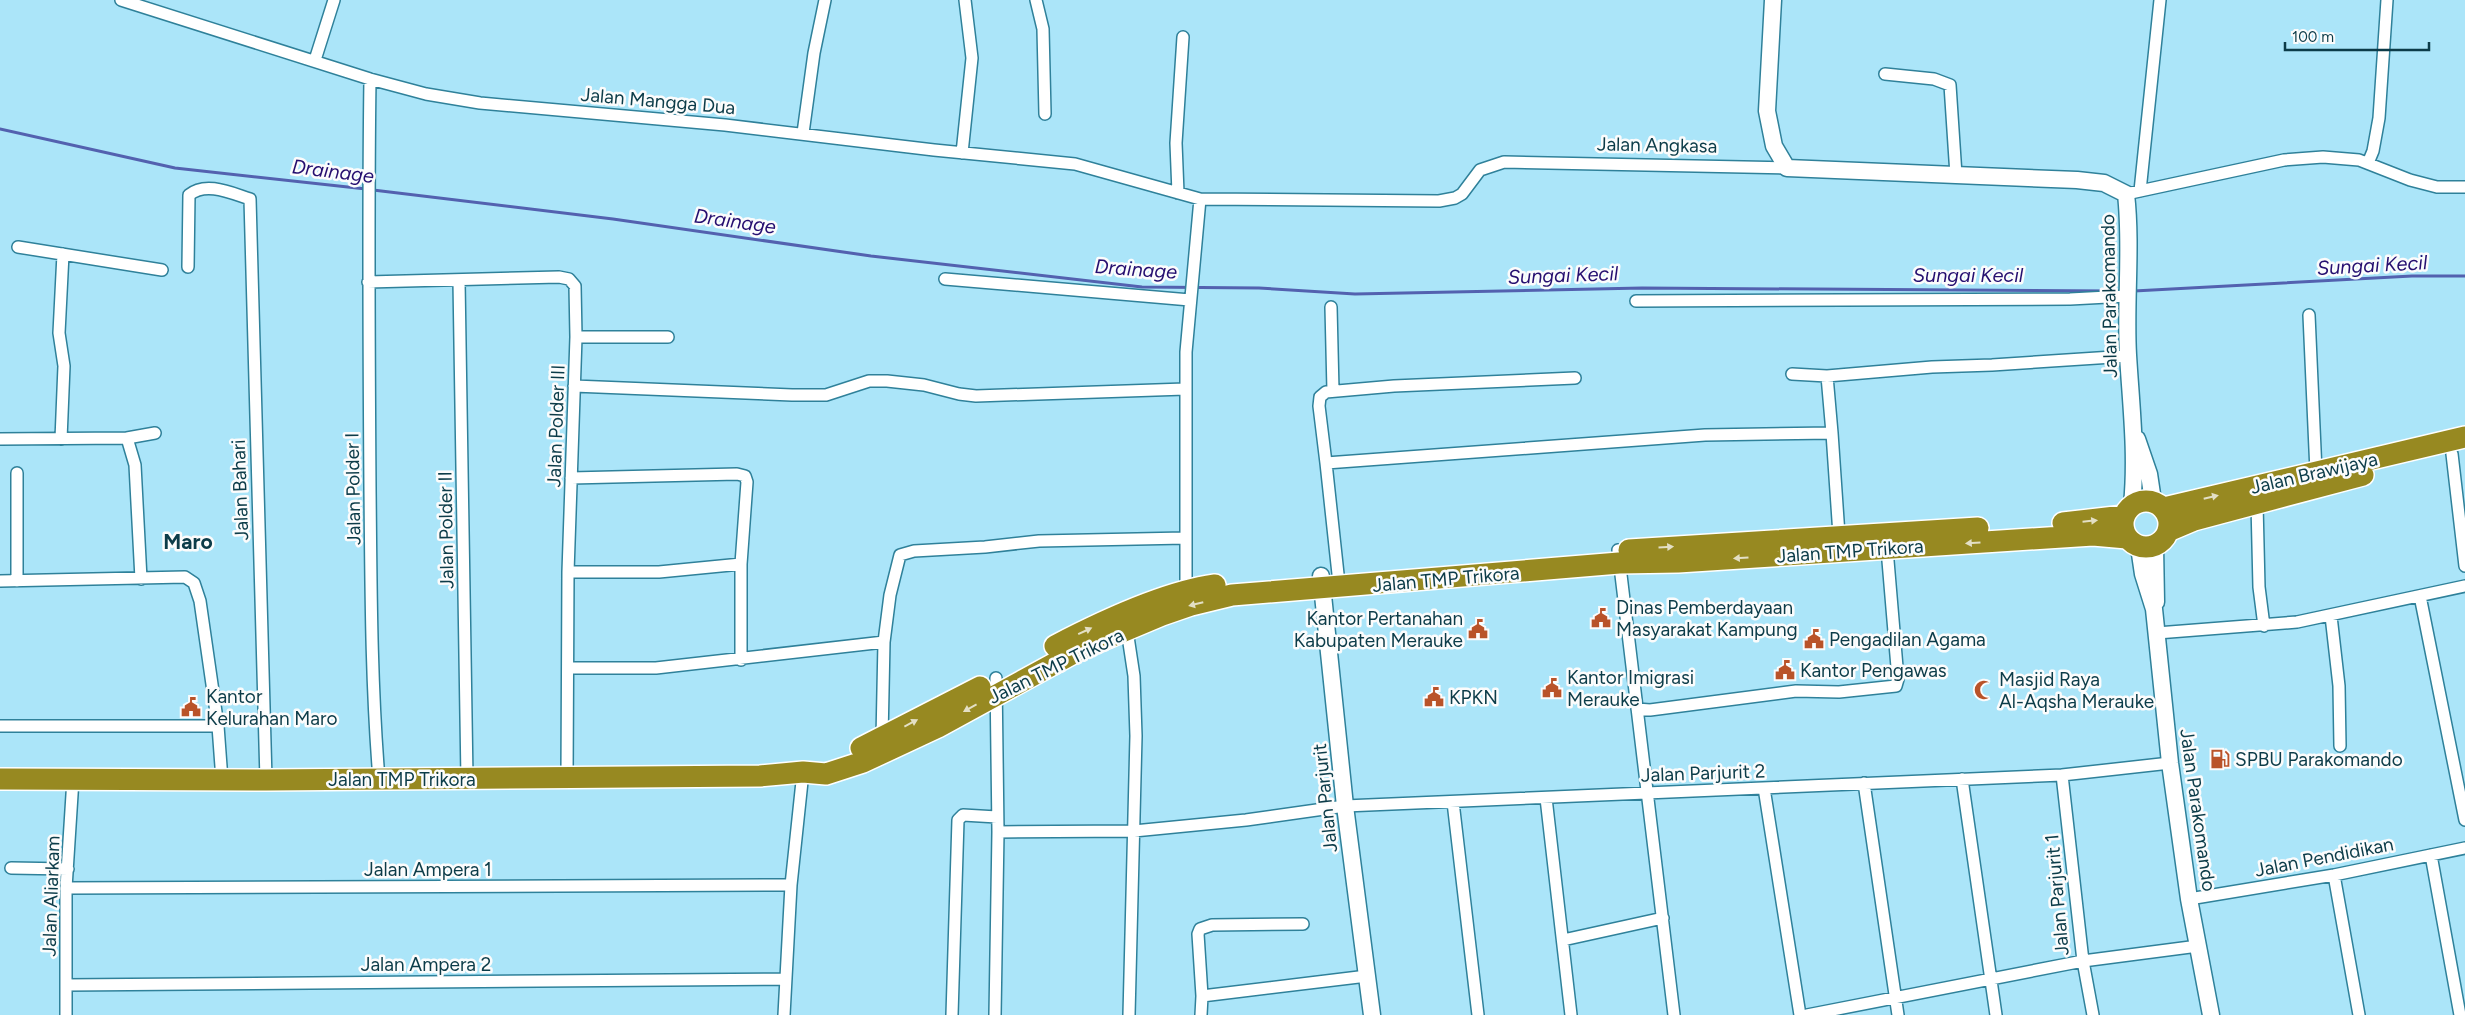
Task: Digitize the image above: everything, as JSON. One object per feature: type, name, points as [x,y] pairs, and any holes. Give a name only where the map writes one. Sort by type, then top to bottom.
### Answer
[{"type":"highway","name":"Jalan Brawijaya","points":[[2143,508],[2316,472],[2465,437]]},
{"type":"highway","name":"Jalan Brawijaya","points":[[2147,540],[2194,520],[2374,472],[2459,452]]},
{"type":"highway","name":"Jalan TMP Trikora","points":[[803,772],[821,761],[882,738],[996,686],[1127,630],[1191,605],[1232,595],[1327,579],[1460,564],[1618,557],[1678,562],[1875,544],[2069,522],[2143,508]]},
{"type":"highway","points":[[2143,508],[2168,515],[2147,540],[2122,524],[2143,508]]},
{"type":"highway","name":"Jalan TMP Trikora","points":[[0,779],[467,779],[760,776],[803,772],[826,774],[863,762],[894,749],[1086,630],[1186,591],[1244,581],[1327,579],[1618,557],[1839,535],[1875,544],[2093,535],[2147,540]]},
{"type":"street","name":"Jalan Mangga Dua","points":[[121,0],[370,79],[426,94],[480,102],[803,133],[962,153],[1076,164],[1200,199]]},
{"type":"street","points":[[315,60],[334,0]]},
{"type":"street","points":[[803,133],[814,53],[825,0]]},
{"type":"street","points":[[962,153],[972,58],[965,0]]},
{"type":"street","points":[[1036,0],[1044,38],[1045,114]]},
{"type":"street","points":[[1773,0],[1767,112],[1774,146],[1787,168]]},
{"type":"street","points":[[2160,0],[2133,193],[2296,158],[2342,158],[2368,163],[2424,184],[2437,187],[2465,187]]},
{"type":"street","points":[[2368,163],[2373,151],[2379,118],[2387,0]]},
{"type":"street","points":[[1178,193],[1176,133],[1183,37]]},
{"type":"street","points":[[1886,74],[1934,79],[1950,85],[1956,175]]},
{"type":"street","name":"Jalan Polder I","points":[[370,79],[368,282],[373,709],[379,779]]},
{"type":"street","name":"Jalan Angkasa","points":[[1200,199],[1439,202],[1462,194],[1480,170],[1504,162],[1787,168],[1956,175],[2091,182],[2133,193]]},
{"type":"street","name":"Jalan Bahari","points":[[188,267],[189,195],[195,190],[211,188],[250,199],[266,780]]},
{"type":"street","name":"Jalan Parakomando","points":[[2133,193],[2128,213],[2126,292],[2128,356],[2143,508]]},
{"type":"street","points":[[1186,591],[1185,388],[1190,297],[1200,199]]},
{"type":"street","points":[[18,247],[162,270]]},
{"type":"street","points":[[61,440],[64,366],[59,333],[63,254]]},
{"type":"street","name":"Jalan Polder III","points":[[368,282],[560,277],[569,280],[575,286],[576,337],[568,572],[567,777]]},
{"type":"street","points":[[945,279],[1190,297]]},
{"type":"street","name":"Jalan Polder II","points":[[459,281],[467,779]]},
{"type":"street","points":[[1636,301],[2070,299],[2126,292]]},
{"type":"street","points":[[1331,307],[1333,391]]},
{"type":"street","points":[[2309,315],[2316,472]]},
{"type":"street","points":[[576,337],[668,337]]},
{"type":"street","points":[[1792,374],[1827,376],[1932,366],[1992,365],[2128,356]]},
{"type":"street","points":[[1827,376],[1839,535]]},
{"type":"street","points":[[1327,579],[1326,463],[1319,406],[1320,397],[1326,392],[1575,378]]},
{"type":"street","points":[[574,386],[826,395],[869,381],[924,385],[959,394],[976,396],[1185,388]]},
{"type":"street","points":[[0,439],[127,438],[155,433]]},
{"type":"street","points":[[1326,463],[1705,435],[1832,433]]},
{"type":"street","points":[[127,438],[135,465],[141,579]]},
{"type":"street","points":[[2459,452],[2465,566]]},
{"type":"street","points":[[17,473],[18,581]]},
{"type":"street","points":[[571,478],[737,474],[745,476],[747,482],[741,564],[741,660]]},
{"type":"street","points":[[2257,504],[2259,587],[2264,626]]},
{"type":"street","points":[[882,738],[884,642],[896,563],[900,555],[906,552],[985,547],[1039,541],[1185,538]]},
{"type":"street","name":"Jalan Parakomando","points":[[2147,540],[2157,597],[2154,609],[2170,763],[2189,899],[2211,1015]]},
{"type":"street","points":[[1637,709],[1650,710],[1796,691],[1839,692],[1896,686],[1898,679],[1875,544]]},
{"type":"street","points":[[1618,557],[1674,1015]]},
{"type":"street","points":[[568,572],[659,572],[741,564]]},
{"type":"street","points":[[0,581],[185,577],[194,583],[200,600],[218,726],[222,780]]},
{"type":"street","name":"Jalan Parjurit","points":[[1327,579],[1345,806],[1372,1015]]},
{"type":"street","points":[[2157,633],[2264,626],[2331,616],[2465,586]]},
{"type":"street","points":[[2420,596],[2465,820]]},
{"type":"street","points":[[2331,616],[2339,686],[2340,746]]},
{"type":"street","points":[[1127,630],[1134,676],[1135,708],[1129,1015]]},
{"type":"street","points":[[568,668],[656,668],[741,660],[884,642]]},
{"type":"street","points":[[995,1015],[998,832],[996,686]]},
{"type":"street","points":[[0,726],[218,726]]},
{"type":"street","points":[[2062,775],[2170,763]]},
{"type":"street","points":[[784,1015],[790,885],[803,772]]},
{"type":"street","name":"Jalan Parjurit 2","points":[[998,832],[1134,830],[1246,820],[1345,806],[2062,775]]},
{"type":"street","name":"Jalan Parjurit 1","points":[[1807,1015],[2083,961],[2062,775]]},
{"type":"street","name":"Jalan Aliarkam","points":[[66,1015],[66,888],[73,778]]},
{"type":"street","points":[[1962,779],[1996,1015]]},
{"type":"street","points":[[1864,784],[1898,1015]]},
{"type":"street","points":[[1764,788],[1800,1015]]},
{"type":"street","points":[[1546,798],[1572,1015]]},
{"type":"street","points":[[1453,802],[1478,1015]]},
{"type":"street","points":[[952,1015],[958,820],[963,816],[997,817]]},
{"type":"street","name":"Jalan Pendidikan","points":[[2189,899],[2334,875],[2465,848]]},
{"type":"street","points":[[2432,854],[2460,1015]]},
{"type":"street","points":[[11,868],[68,869]]},
{"type":"street","points":[[2334,875],[2360,1015]]},
{"type":"street","name":"Jalan Ampera 1","points":[[66,888],[790,885]]},
{"type":"street","points":[[1563,940],[1663,918]]},
{"type":"street","points":[[1202,1015],[1198,934],[1200,929],[1212,925],[1303,924]]},
{"type":"street","points":[[2093,1015],[2083,961],[2198,946]]},
{"type":"street","points":[[1202,996],[1367,976]]},
{"type":"street","name":"Jalan Ampera 2","points":[[66,985],[786,979]]},
{"type":"waterway","name":"Drainage","points":[[0,129],[175,168],[366,189]]},
{"type":"waterway","name":"Drainage","points":[[373,190],[613,219],[871,256],[1142,287],[1259,288],[1355,294],[1642,288],[2112,291]]},
{"type":"waterway","name":"Sungai Kecil","points":[[2134,291],[2412,276],[2465,276]]},
{"type":"place","name":"Dinas Pemberdayaan Masyarakat Kampung","points":[[1601,618]]},
{"type":"place","name":"Kantor Pertanahan Kabupaten Merauke","points":[[1478,629]]},
{"type":"place","name":"Pengadilan Agama","points":[[1814,639]]},
{"type":"place","name":"Kantor Pengawas","points":[[1785,670]]},
{"type":"place","name":"Kantor Imigrasi Merauke","points":[[1552,688]]},
{"type":"place","name":"Masjid Raya Al-Aqsha Merauke","points":[[1984,690]]},
{"type":"place","name":"KPKN","points":[[1434,697]]},
{"type":"place","name":"Kantor Kelurahan Maro","points":[[191,707]]},
{"type":"place","name":"SPBU Parakomando","points":[[2220,759]]},
{"type":"district","name":"Maro","points":[[188,541]]}]
